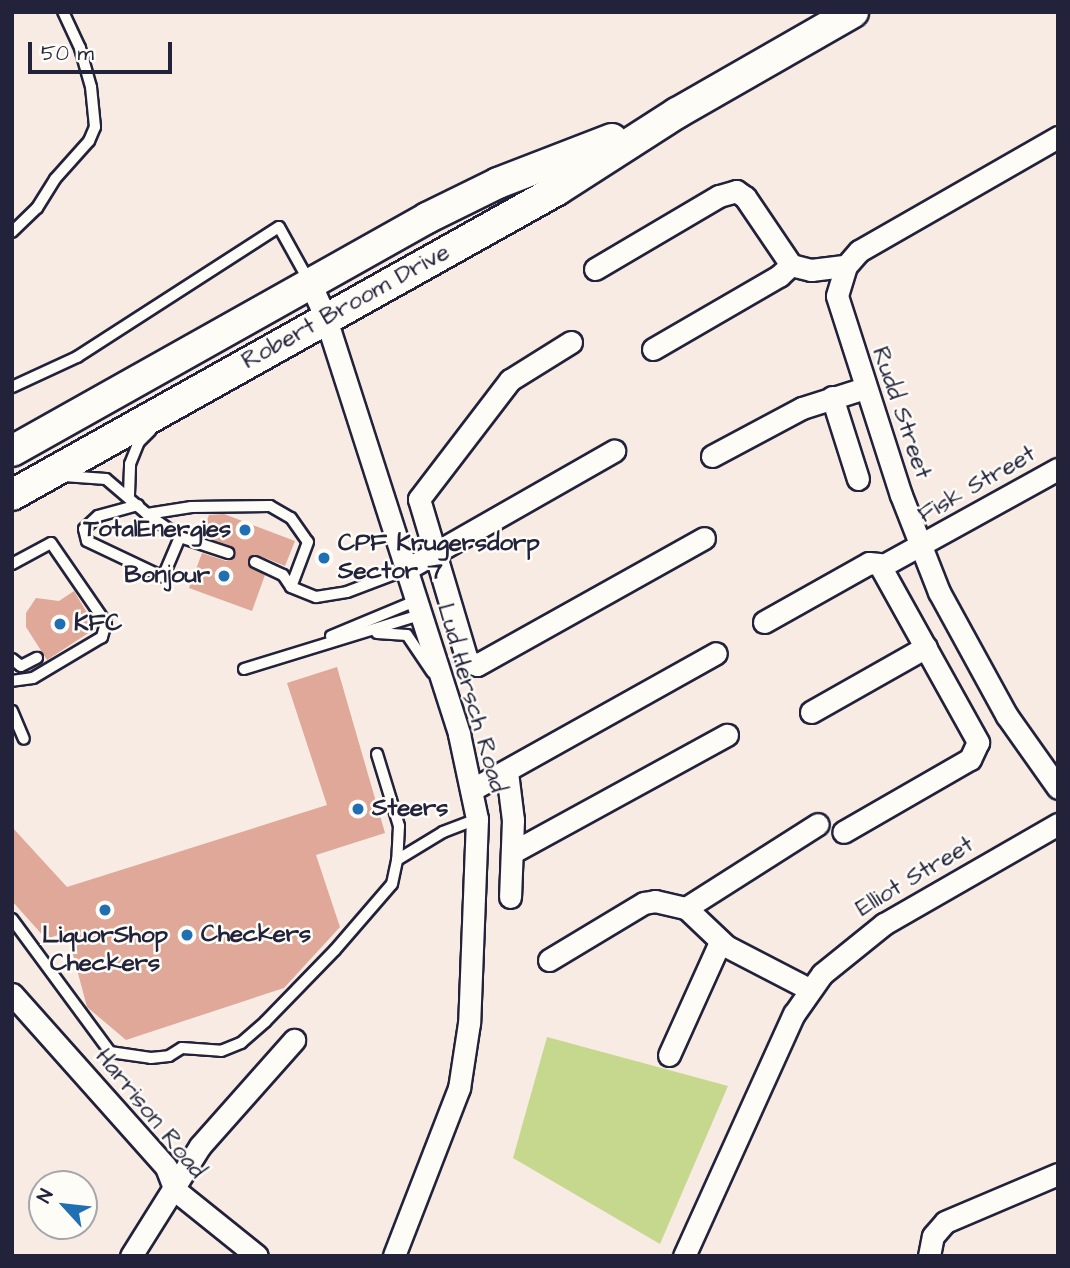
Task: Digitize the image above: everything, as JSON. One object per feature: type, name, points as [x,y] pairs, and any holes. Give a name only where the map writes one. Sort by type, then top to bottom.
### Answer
[{"type":"street","name":"Robert Broom Drive","points":[[12,495],[41,476],[557,190],[677,113],[853,12]]},
{"type":"street","name":"Robert Broom Drive","points":[[12,451],[427,218],[498,183],[677,113]]},
{"type":"street","points":[[595,269],[719,196],[736,191],[745,197],[791,265],[811,270],[846,266],[883,236],[1058,137]]},
{"type":"street","points":[[653,349],[779,276],[791,265]]},
{"type":"street","name":"Rudd Street","points":[[846,266],[839,282],[838,307],[864,388],[922,547],[970,651],[1058,789]]},
{"type":"street","name":"Lud Hersch Road","points":[[311,285],[326,319],[444,691],[473,789],[477,819],[469,1023],[459,1088],[394,1256]]},
{"type":"street","points":[[571,342],[510,380],[421,495],[419,505],[467,660],[477,665],[704,538]]},
{"type":"street","points":[[712,456],[832,397],[864,388]]},
{"type":"street","points":[[832,397],[859,479]]},
{"type":"street","points":[[405,569],[435,555],[614,452]]},
{"type":"street","name":"Fisk Street","points":[[764,622],[869,563],[882,566],[922,547],[1058,469]]},
{"type":"street","points":[[843,832],[975,755],[978,742],[882,566]]},
{"type":"street","points":[[811,712],[926,647]]},
{"type":"street","points":[[473,789],[716,653]]},
{"type":"street","points":[[513,852],[727,735]]},
{"type":"street","points":[[507,772],[513,852],[510,897]]},
{"type":"street","points":[[686,908],[818,824]]},
{"type":"street","name":"Elliot Street","points":[[684,1256],[810,989],[846,950],[884,924],[1058,824]]},
{"type":"street","points":[[550,960],[644,903],[674,903],[686,908],[720,942],[810,989]]},
{"type":"street","points":[[668,1055],[720,942]]},
{"type":"street","name":"Harrison Road","points":[[12,994],[166,1167],[174,1191],[257,1256]]},
{"type":"street","points":[[131,1256],[200,1146],[294,1040]]},
{"type":"street","points":[[929,1256],[937,1229],[960,1213],[1058,1174]]},
{"type":"lane","points":[[12,232],[32,214],[95,127],[91,87],[80,48],[63,12]]},
{"type":"lane","points":[[12,387],[77,357],[279,227],[311,285]]},
{"type":"lane","points":[[129,495],[130,464],[139,442],[168,405]]},
{"type":"lane","points":[[41,476],[106,479],[129,495],[147,514],[180,537],[228,553]]},
{"type":"lane","points":[[147,514],[242,504],[270,506],[291,518],[308,542],[291,587]]},
{"type":"lane","points":[[138,505],[98,516],[84,529],[86,541],[163,577],[180,537]]},
{"type":"lane","points":[[12,565],[51,543],[106,623],[102,637],[33,678],[12,681]]},
{"type":"lane","points":[[256,562],[283,575],[291,587],[316,597],[348,592],[405,569]]},
{"type":"lane","points":[[244,669],[417,608]]},
{"type":"lane","points":[[316,645],[386,631],[407,635],[444,691]]},
{"type":"lane","points":[[12,659],[21,666],[37,658]]},
{"type":"lane","points":[[12,710],[24,739]]},
{"type":"lane","points":[[12,919],[110,1052],[150,1058],[169,1056],[183,1048],[221,1051],[241,1043],[335,950],[392,884],[399,826],[377,754]]},
{"type":"lane","points":[[397,860],[443,832],[477,819]]},
{"type":"green space","points":[[547,1037],[728,1086],[660,1244],[513,1158]]},
{"type":"building","points":[[224,514],[295,541],[285,566],[258,555],[248,558],[249,567],[265,575],[252,611],[189,588],[202,553],[226,561],[235,556],[231,546],[201,536],[209,515]]},
{"type":"building","name":"KFC","points":[[74,591],[96,628],[47,660],[26,627],[26,613],[36,598],[59,601]]},
{"type":"building","points":[[337,667],[385,833],[316,855],[340,927],[284,988],[126,1040],[87,1007],[67,932],[46,939],[12,901],[12,827],[67,887],[327,805],[287,683]]},
{"type":"place","name":"TotalEnergies","points":[[245,530]]},
{"type":"place","name":"CPF Krugersdorp Sector 7","points":[[324,558]]},
{"type":"place","name":"Bonjour","points":[[224,576]]},
{"type":"place","name":"KFC","points":[[60,624]]},
{"type":"place","name":"Steers","points":[[358,809]]},
{"type":"place","name":"LiquorShop Checkers","points":[[105,910]]},
{"type":"place","name":"Checkers","points":[[187,935]]}]
